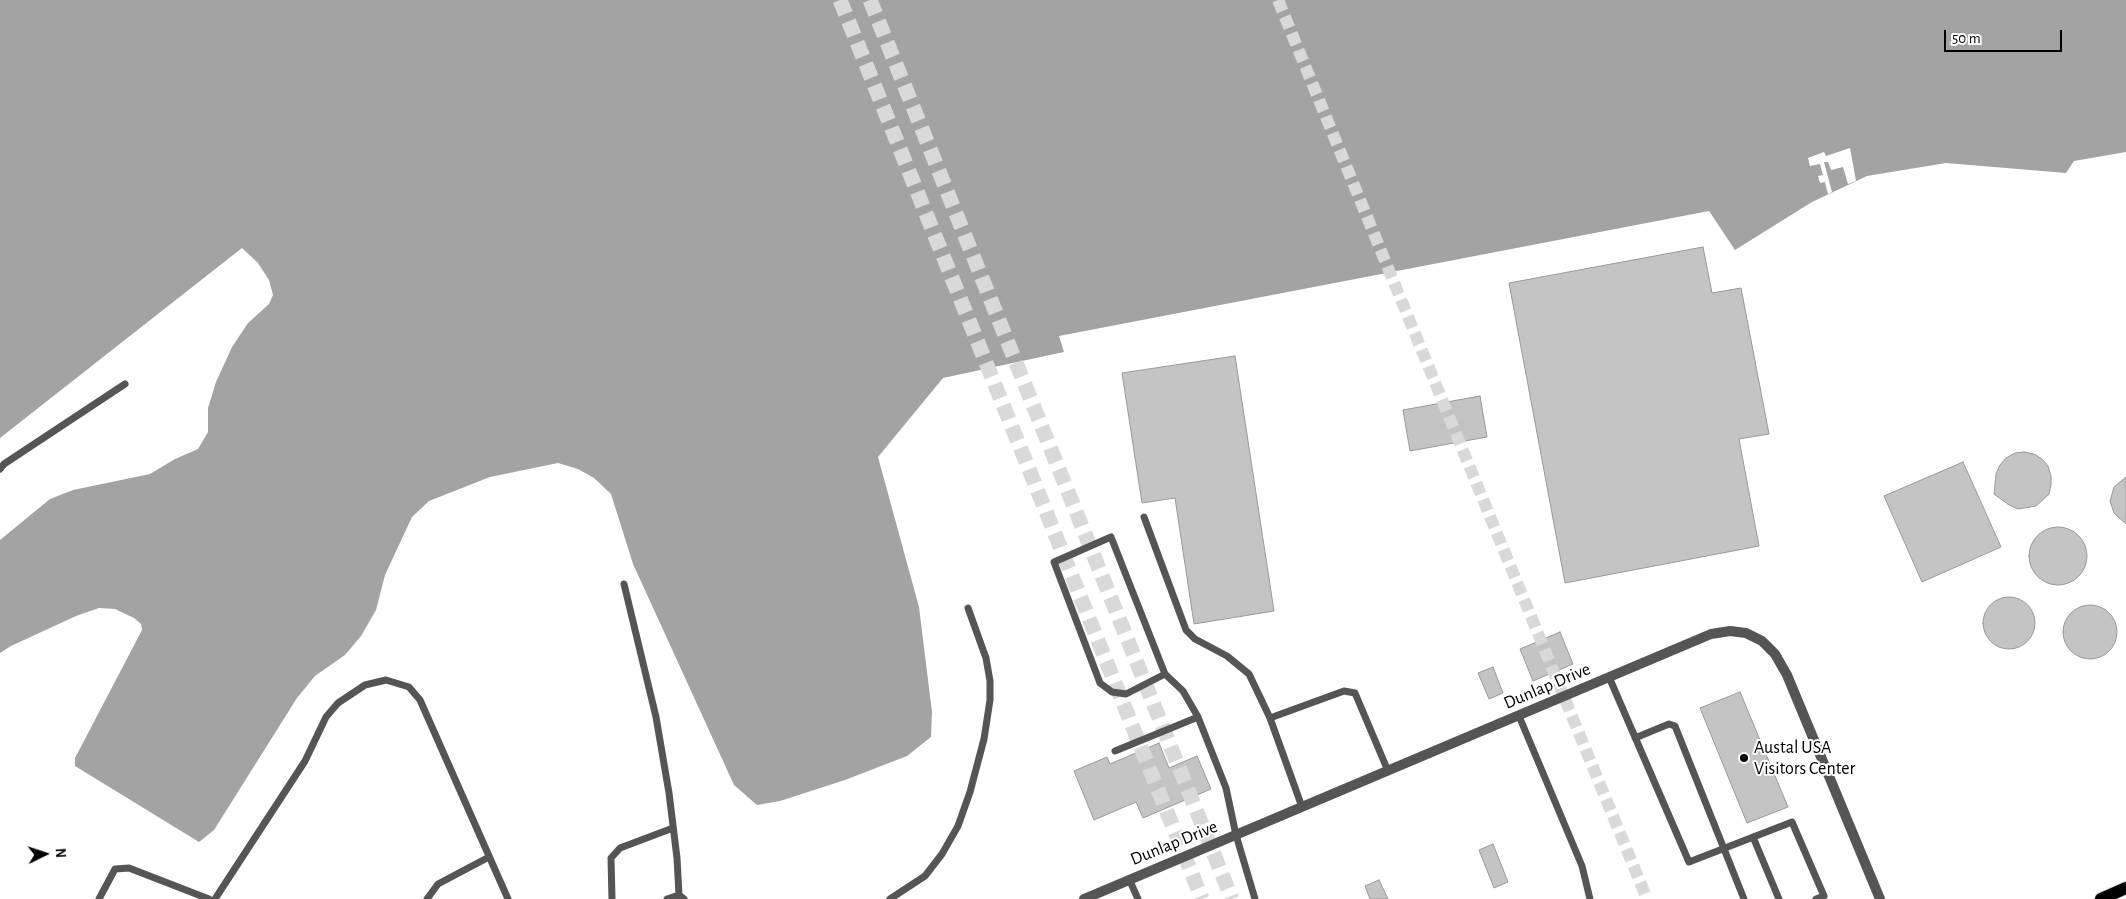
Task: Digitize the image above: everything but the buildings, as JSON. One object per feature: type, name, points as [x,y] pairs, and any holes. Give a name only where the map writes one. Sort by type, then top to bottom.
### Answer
[{"type":"main road","points":[[2105,898],[2126,888]]},
{"type":"street","name":"Dunlap Drive","points":[[1084,899],[1711,634],[1730,630],[1746,633],[1762,641],[1774,654],[1787,675],[1880,899]]},
{"type":"lane","points":[[0,470],[4,464],[125,384]]},
{"type":"lane","points":[[1144,517],[1186,630],[1195,639],[1227,656],[1249,674],[1270,718],[1302,807]]},
{"type":"lane","points":[[1165,674],[1126,694],[1112,692],[1100,683],[1054,562],[1112,537],[1165,674],[1183,690],[1198,717],[1226,788],[1236,835],[1255,899]]},
{"type":"lane","points":[[624,584],[656,717],[673,828],[681,897],[667,899]]},
{"type":"lane","points":[[890,899],[925,876],[942,854],[958,826],[970,792],[984,739],[990,700],[990,680],[986,658],[968,608]]},
{"type":"lane","points":[[1609,677],[1689,862],[1792,822],[1824,896],[1816,899]]},
{"type":"lane","points":[[215,899],[305,762],[326,717],[338,703],[365,685],[386,680],[409,687],[420,700],[508,899]]},
{"type":"lane","points":[[1270,718],[1344,691],[1355,693],[1388,771]]},
{"type":"lane","points":[[1519,716],[1582,866],[1590,899]]},
{"type":"lane","points":[[1115,751],[1198,717]]},
{"type":"lane","points":[[1635,738],[1669,724],[1675,726],[1744,899]]},
{"type":"lane","points":[[612,899],[611,858],[620,848],[673,828]]},
{"type":"lane","points":[[1753,837],[1780,899]]},
{"type":"lane","points":[[427,899],[438,884],[489,857]]},
{"type":"lane","points":[[99,899],[115,869],[129,868],[210,899]]},
{"type":"lane","points":[[1129,879],[1138,899]]},
{"type":"shaded area","points":[[0,0],[2126,0],[2126,152],[2074,161],[2066,173],[1946,163],[1867,176],[1812,202],[1735,250],[1709,211],[1059,336],[1064,352],[943,378],[878,457],[919,607],[932,712],[931,737],[907,756],[845,780],[780,801],[757,805],[734,785],[633,564],[611,494],[594,478],[578,469],[558,463],[490,477],[429,501],[412,517],[385,575],[376,610],[361,636],[345,655],[315,676],[297,698],[214,830],[199,842],[75,766],[75,758],[142,630],[141,624],[134,618],[115,609],[99,608],[76,616],[0,653],[0,540],[50,499],[73,490],[150,474],[175,459],[198,449],[208,432],[208,408],[216,382],[232,347],[248,323],[269,304],[273,295],[269,280],[258,263],[242,248],[0,438]]},
{"type":"pier","points":[[1850,148],[1856,181],[1848,184],[1843,167],[1831,170],[1828,162],[1824,162],[1832,192],[1828,194],[1825,182],[1820,183],[1818,176],[1823,175],[1820,164],[1810,166],[1808,158],[1824,152],[1826,156]]},
{"type":"tunnel","points":[[840,0],[1202,899]]},
{"type":"tunnel","points":[[870,0],[1232,899]]},
{"type":"tunnel","points":[[1278,0],[1647,899]]},
{"type":"place","name":"Austal USA Visitors Center","points":[[1744,758]]}]
